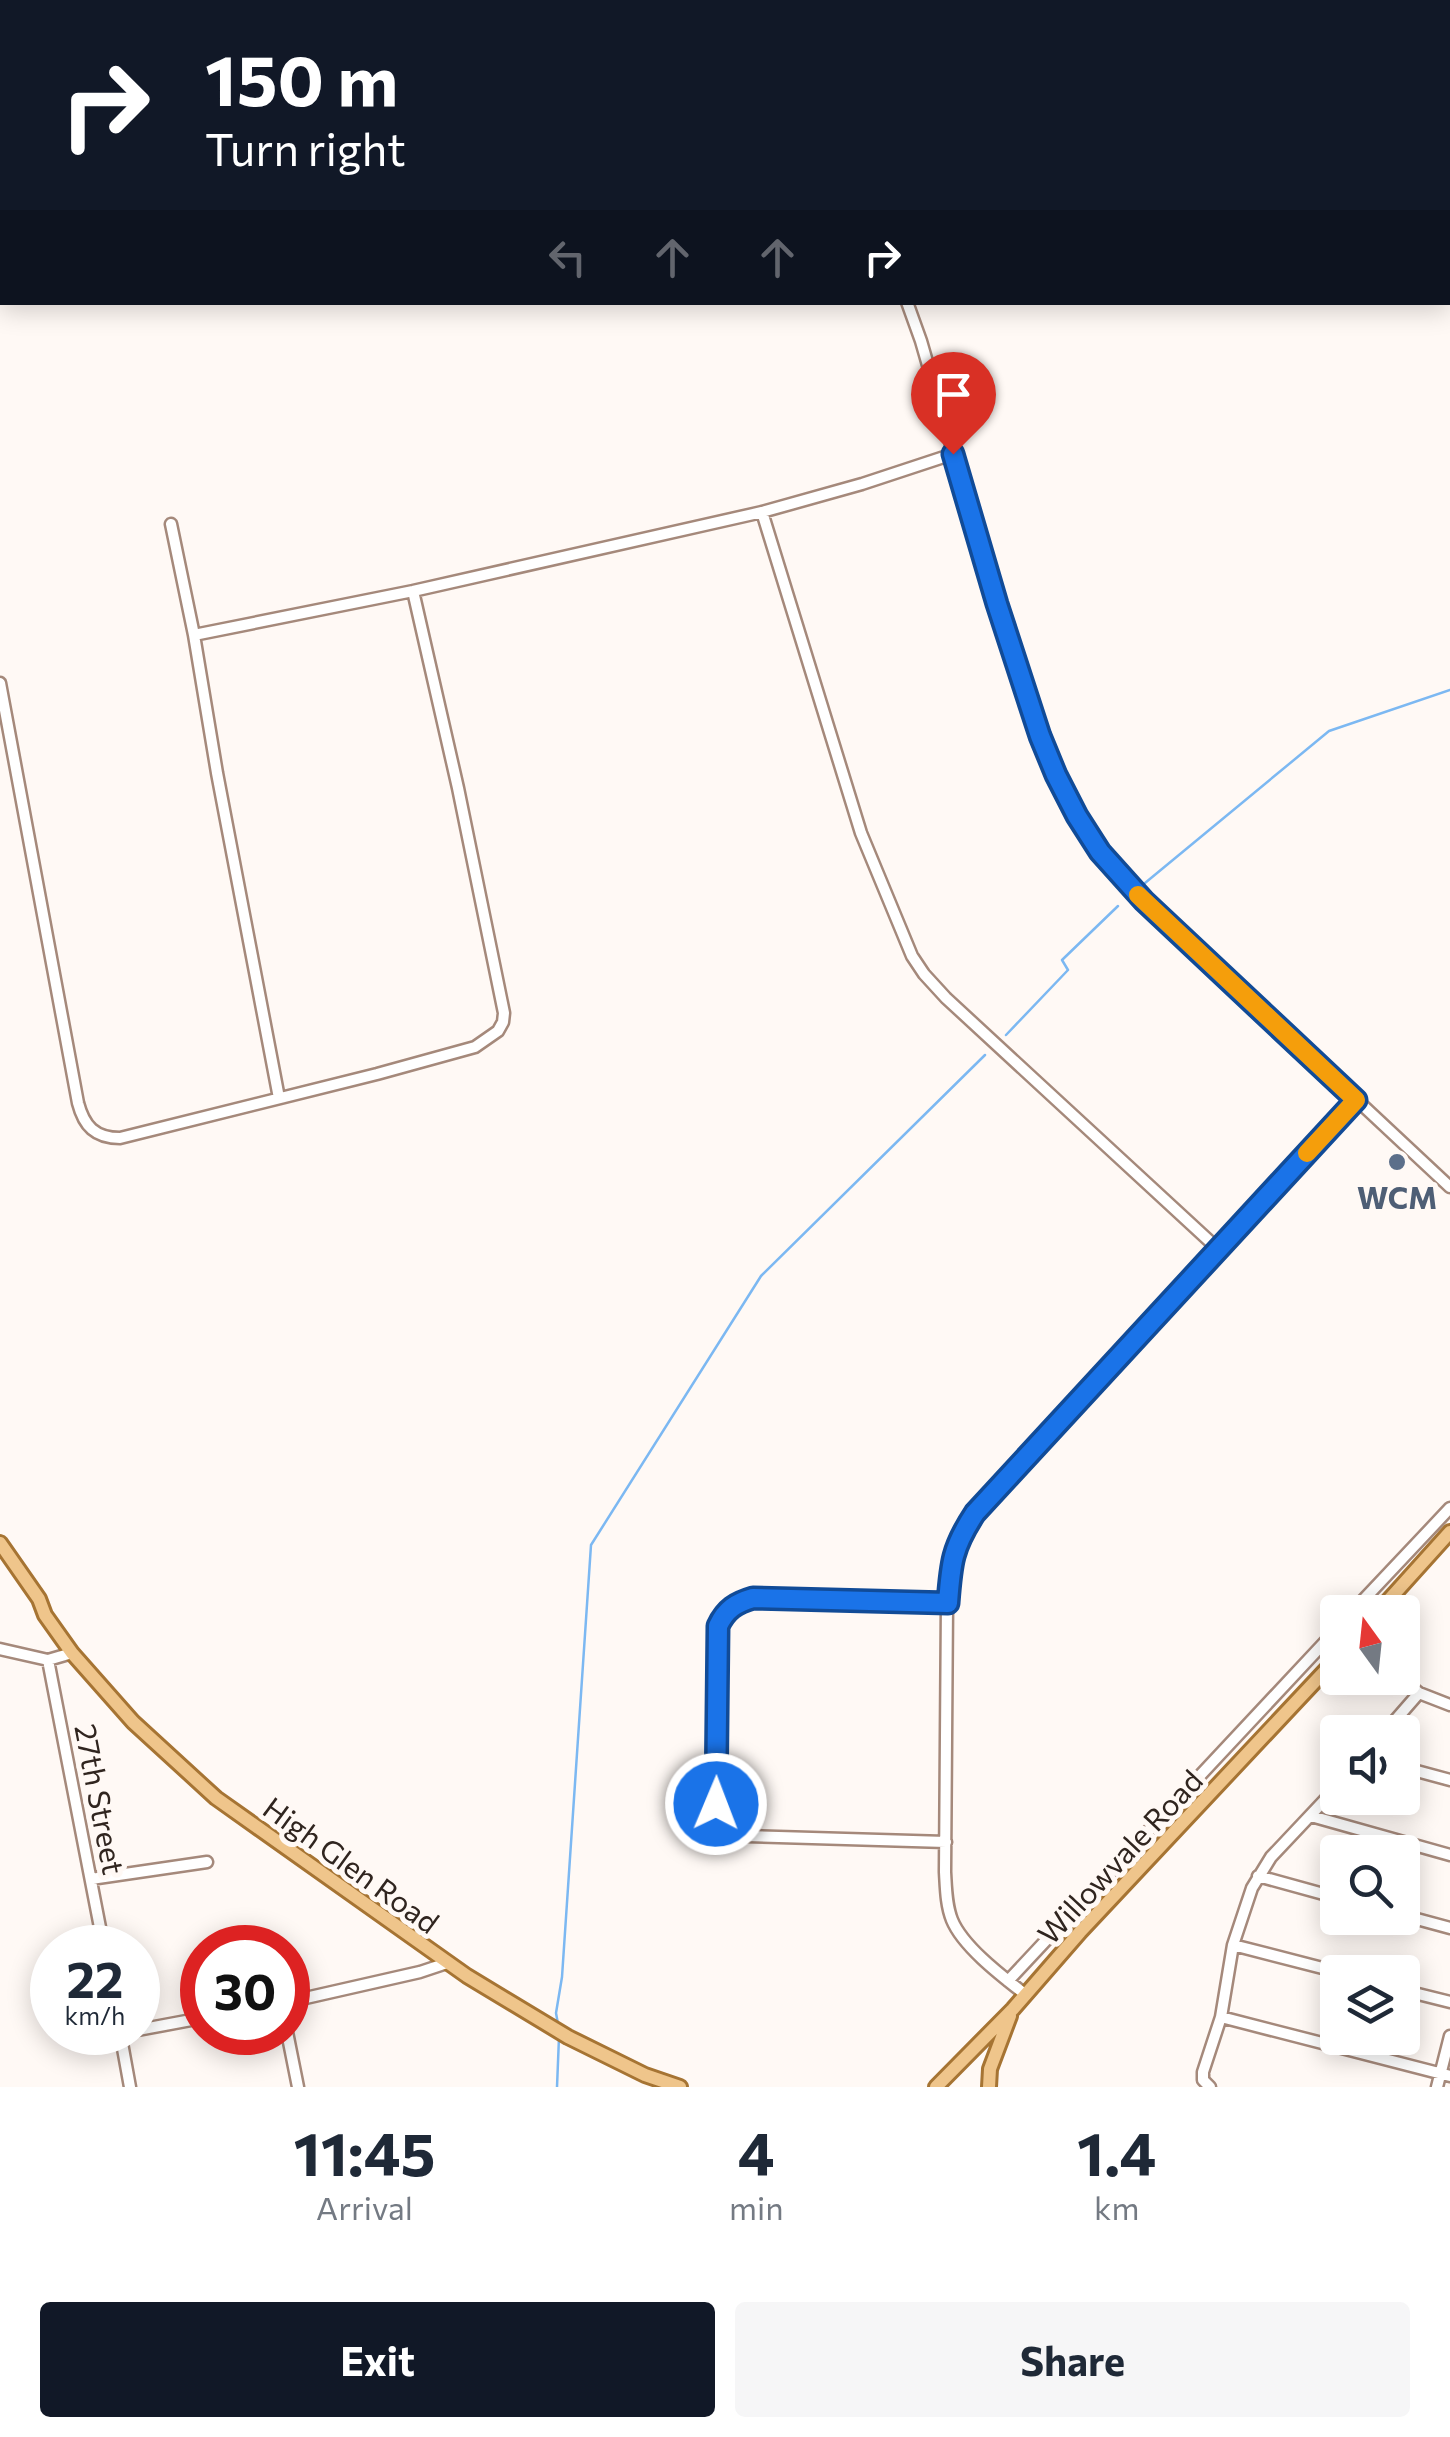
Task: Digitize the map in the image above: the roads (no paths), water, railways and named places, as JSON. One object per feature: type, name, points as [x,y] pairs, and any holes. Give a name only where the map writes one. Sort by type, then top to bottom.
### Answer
[{"type":"main road","points":[[1393,1595],[1450,1532]]},
{"type":"main road","name":"High Glen Road","points":[[0,1543],[72,1653],[133,1722],[216,1798],[446,1963],[568,2037],[645,2075],[680,2087]]},
{"type":"main road","name":"High Glen Road","points":[[0,1556],[32,1604],[46,1615]]},
{"type":"main road","name":"Willowvale Road","points":[[937,2084],[1013,2009],[1320,1676]]},
{"type":"main road","points":[[989,2087],[990,2069],[1013,2009]]},
{"type":"street","points":[[908,305],[1040,736],[1077,816],[1100,852],[1144,901],[1450,1187]]},
{"type":"street","points":[[194,635],[762,512],[953,454]]},
{"type":"street","points":[[762,512],[861,833],[912,956],[946,998],[1218,1249]]},
{"type":"street","points":[[171,524],[279,1098]]},
{"type":"street","points":[[0,684],[81,1115],[96,1134],[120,1138],[475,1047],[498,1031],[503,1022],[465,820],[414,590]]},
{"type":"street","points":[[1026,1994],[972,1947],[953,1922],[947,1901],[948,1603],[952,1556],[975,1513],[1356,1100]]},
{"type":"street","points":[[1368,1595],[1450,1508]]},
{"type":"street","points":[[946,1842],[746,1836],[734,1834],[726,1827],[716,1804],[718,1626],[732,1607],[753,1598],[948,1603]]},
{"type":"street","points":[[1008,1981],[1320,1647]]},
{"type":"street","points":[[0,1649],[48,1660],[72,1653]]},
{"type":"street","name":"27th Street","points":[[48,1660],[100,1925]]},
{"type":"street","points":[[1420,1693],[1450,1704]]},
{"type":"street","points":[[1400,1715],[1417,1695]]},
{"type":"street","points":[[1420,1772],[1450,1780]]},
{"type":"street","points":[[1210,2087],[1202,2072],[1222,2017],[1233,1945],[1252,1888],[1271,1857],[1320,1806]]},
{"type":"street","points":[[1311,1816],[1450,1854]]},
{"type":"street","points":[[91,1879],[207,1862]]},
{"type":"street","points":[[1258,1876],[1320,1893]]},
{"type":"street","points":[[1420,1920],[1450,1928]]},
{"type":"street","points":[[1233,1945],[1320,1967]]},
{"type":"street","points":[[310,1997],[446,1963]]},
{"type":"street","points":[[1420,1994],[1450,2002]]},
{"type":"street","points":[[1222,2017],[1445,2075]]},
{"type":"street","points":[[1437,2087],[1445,2075],[1450,2036]]},
{"type":"street","points":[[125,2055],[130,2087]]},
{"type":"street","points":[[292,2055],[298,2087]]},
{"type":"waterway","points":[[1145,883],[1329,731],[1450,690]]},
{"type":"waterway","points":[[1006,1035],[1068,970],[1062,960],[1118,906]]},
{"type":"waterway","points":[[558,2024],[591,1545],[761,1276],[985,1055]]},
{"type":"waterway","points":[[557,2087],[559,2037]]},
{"type":"place","name":"WCM","points":[[1397,1162]]}]
